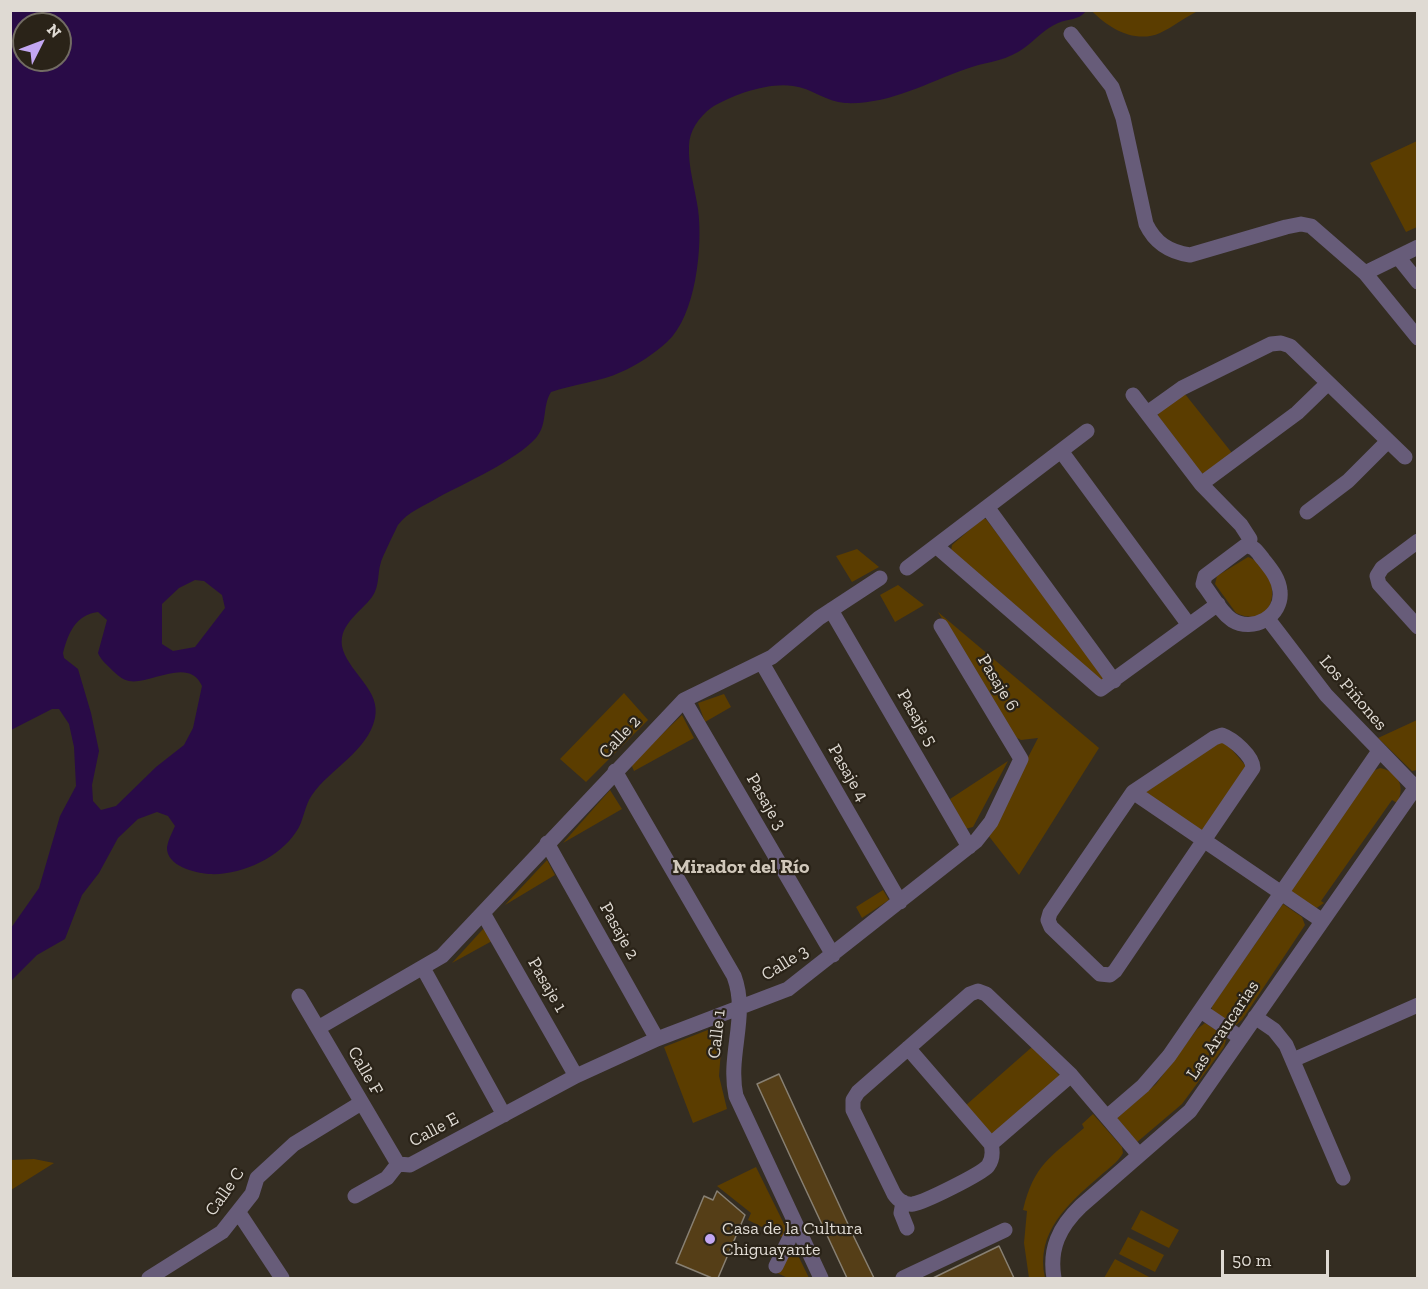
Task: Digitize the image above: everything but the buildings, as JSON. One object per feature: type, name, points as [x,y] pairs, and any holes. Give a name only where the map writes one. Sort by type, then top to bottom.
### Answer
[{"type":"street","points":[[1071,34],[1112,87],[1123,118],[1146,224],[1151,236],[1162,246],[1177,253],[1190,255],[1301,224],[1317,230],[1365,273],[1418,338]]},
{"type":"street","points":[[1365,273],[1418,247]]},
{"type":"street","points":[[1398,257],[1418,282]]},
{"type":"street","points":[[1147,413],[1182,388],[1276,342],[1290,346],[1405,457]]},
{"type":"street","points":[[1201,484],[1297,413],[1328,383]]},
{"type":"street","points":[[1133,395],[1201,484],[1241,525],[1250,539],[1249,546]]},
{"type":"street","points":[[907,568],[1088,431]]},
{"type":"street","points":[[1306,512],[1348,481],[1388,441]]},
{"type":"street","points":[[1061,450],[1189,625]]},
{"type":"street","points":[[987,507],[1114,681]]},
{"type":"street","points":[[1418,541],[1382,568],[1377,576],[1379,584],[1418,627]]},
{"type":"street","points":[[936,546],[1096,687],[1104,688],[1218,604]]},
{"type":"street","points":[[1249,546],[1256,550],[1280,586],[1278,606],[1268,619],[1254,624],[1238,623],[1228,616],[1203,584],[1203,578],[1242,548],[1249,546]]},
{"type":"street","name":"Calle 2","points":[[423,968],[447,951],[684,700],[762,663],[831,610],[880,578]]},
{"type":"street","name":"Pasaje 5","points":[[831,610],[969,847]]},
{"type":"street","name":"Los Piñones","points":[[1268,619],[1320,687],[1379,752],[1416,785]]},
{"type":"street","name":"Pasaje 6","points":[[941,626],[1021,759]]},
{"type":"street","name":"Pasaje 4","points":[[762,663],[900,902]]},
{"type":"street","name":"Pasaje 3","points":[[684,700],[833,955]]},
{"type":"street","points":[[1222,735],[1229,738],[1251,758],[1253,768],[1204,841],[1110,975],[1100,974],[1051,927],[1048,916],[1133,792],[1222,735]]},
{"type":"street","name":"Las Araucarias","points":[[1107,1117],[1150,1078],[1201,1011],[1379,752]]},
{"type":"street","name":"Calle 3","points":[[504,1115],[576,1076],[657,1039],[788,989],[969,847],[987,829],[1021,759]]},
{"type":"street","name":"Calle 1","points":[[615,771],[729,967],[740,996],[741,1008],[733,1072],[736,1096],[821,1278]]},
{"type":"street","name":"Las Araucarias","points":[[1054,1278],[1052,1257],[1054,1243],[1065,1223],[1081,1206],[1190,1111],[1416,785]]},
{"type":"street","points":[[1133,792],[1321,920]]},
{"type":"street","name":"Pasaje 2","points":[[548,843],[657,1039]]},
{"type":"street","name":"Pasaje 1","points":[[483,913],[576,1076]]},
{"type":"street","points":[[318,1028],[423,968],[504,1115]]},
{"type":"street","points":[[908,1048],[991,1144],[992,1156],[982,1172],[914,1204],[903,1202],[894,1194],[852,1105],[858,1092],[908,1048],[970,994],[978,991],[986,994],[1071,1075],[1139,1155]]},
{"type":"street","name":"Calle F","points":[[299,996],[398,1164]]},
{"type":"street","points":[[1293,1060],[1418,1005]]},
{"type":"street","points":[[1201,1011],[1241,1038]]},
{"type":"street","points":[[1254,1017],[1281,1037],[1343,1178]]},
{"type":"street","points":[[991,1144],[1071,1075]]},
{"type":"street","name":"Calle C","points":[[149,1278],[213,1238],[238,1213],[252,1194],[257,1178],[294,1144],[360,1103]]},
{"type":"street","name":"Calle E","points":[[356,1196],[387,1178],[398,1164],[411,1166],[504,1115]]},
{"type":"street","points":[[903,1202],[901,1213],[907,1228]]},
{"type":"street","points":[[238,1213],[282,1278]]},
{"type":"street","points":[[776,1266],[796,1225]]},
{"type":"street","points":[[903,1278],[1005,1230]]},
{"type":"shaded area","points":[[11,10],[1086,10],[1080,16],[1053,26],[1012,55],[892,97],[861,103],[845,103],[800,87],[783,85],[739,94],[711,108],[699,120],[689,140],[690,162],[698,209],[698,260],[691,298],[677,330],[657,350],[627,369],[604,378],[551,392],[540,433],[527,447],[490,470],[417,509],[398,525],[381,562],[375,593],[350,620],[342,641],[347,659],[374,699],[376,708],[371,730],[357,750],[312,795],[299,828],[289,841],[280,850],[258,864],[233,872],[209,874],[189,870],[171,859],[167,847],[175,826],[168,816],[157,812],[138,819],[118,838],[99,873],[82,895],[65,939],[37,955],[11,981],[11,928],[39,888],[60,816],[76,786],[74,747],[69,724],[59,709],[52,709],[11,730]],"holes":[[[195,580],[204,581],[222,595],[225,608],[195,647],[173,651],[162,644],[162,604],[179,588]],[[98,612],[107,620],[98,653],[100,658],[121,678],[138,681],[179,672],[196,677],[202,686],[193,728],[184,745],[156,767],[116,806],[101,810],[93,801],[92,785],[99,751],[91,713],[78,669],[64,658],[63,653],[67,639],[78,621]]]},
{"type":"shaded area","points":[[1092,11],[1198,11],[1160,33],[1141,37],[1114,28]]},
{"type":"shaded area","points":[[1417,141],[1417,227],[1406,232],[1370,163]]},
{"type":"shaded area","points":[[1185,394],[1232,453],[1204,474],[1200,472],[1158,416],[1159,411]]},
{"type":"shaded area","points":[[982,519],[986,519],[1104,674],[1100,682],[951,551],[952,545]]},
{"type":"shaded area","points":[[857,549],[879,567],[852,582],[836,556]]},
{"type":"shaded area","points":[[1248,557],[1259,564],[1267,574],[1272,597],[1269,607],[1262,614],[1251,617],[1236,613],[1215,584],[1217,576]]},
{"type":"shaded area","points":[[898,585],[924,605],[895,622],[880,595]]},
{"type":"shaded area","points":[[938,612],[1099,748],[1019,875],[988,835],[1038,738],[1021,740],[1010,734]]},
{"type":"shaded area","points":[[624,693],[648,720],[586,782],[560,759]]},
{"type":"shaded area","points":[[724,694],[731,707],[705,722],[698,703]]},
{"type":"shaded area","points":[[682,715],[694,738],[634,771],[631,764]]},
{"type":"shaded area","points":[[1417,720],[1417,770],[1412,771],[1378,738]]},
{"type":"shaded area","points":[[1219,742],[1227,744],[1245,765],[1245,772],[1203,831],[1141,791]]},
{"type":"shaded area","points":[[1008,761],[973,827],[965,829],[950,799]]},
{"type":"shaded area","points":[[1380,768],[1396,776],[1401,791],[1400,797],[1397,803],[1392,800],[1321,901],[1324,903],[1315,909],[1292,893],[1290,888],[1373,771]]},
{"type":"shaded area","points":[[610,790],[622,809],[563,843]]},
{"type":"shaded area","points":[[547,860],[555,875],[505,905]]},
{"type":"shaded area","points":[[883,890],[889,900],[862,918],[856,907]]},
{"type":"shaded area","points":[[1283,904],[1302,917],[1305,925],[1242,1020],[1236,1025],[1212,1011],[1212,1006]]},
{"type":"shaded area","points":[[484,928],[492,941],[452,963]]},
{"type":"shaded area","points":[[1205,1023],[1223,1034],[1226,1040],[1224,1047],[1182,1104],[1136,1143],[1117,1118],[1156,1084],[1197,1029]]},
{"type":"shaded area","points":[[723,1024],[719,1076],[727,1109],[693,1123],[664,1047]]},
{"type":"shaded area","points":[[1032,1047],[1060,1076],[996,1133],[989,1134],[965,1106]]},
{"type":"shaded area","points":[[1093,1114],[1122,1147],[1123,1153],[1076,1197],[1057,1220],[1045,1247],[1043,1262],[1045,1278],[1029,1278],[1024,1243],[1027,1211],[1023,1210],[1027,1194],[1045,1163],[1084,1128],[1082,1124]]},
{"type":"shaded area","points":[[34,1159],[54,1163],[11,1190],[11,1160]]},
{"type":"shaded area","points":[[756,1167],[787,1230],[784,1238],[748,1220],[751,1213],[717,1186]]},
{"type":"shaded area","points":[[1141,1210],[1179,1230],[1169,1248],[1131,1229]]},
{"type":"shaded area","points":[[1128,1237],[1164,1255],[1155,1272],[1119,1254]]},
{"type":"shaded area","points":[[792,1243],[809,1278],[788,1278],[777,1273]]},
{"type":"shaded area","points":[[1115,1259],[1151,1278],[1104,1278]]},
{"type":"place","name":"Casa de la Cultura Chiguayante","points":[[710,1239]]},
{"type":"district","name":"Mirador del Río","points":[[741,867]]}]
